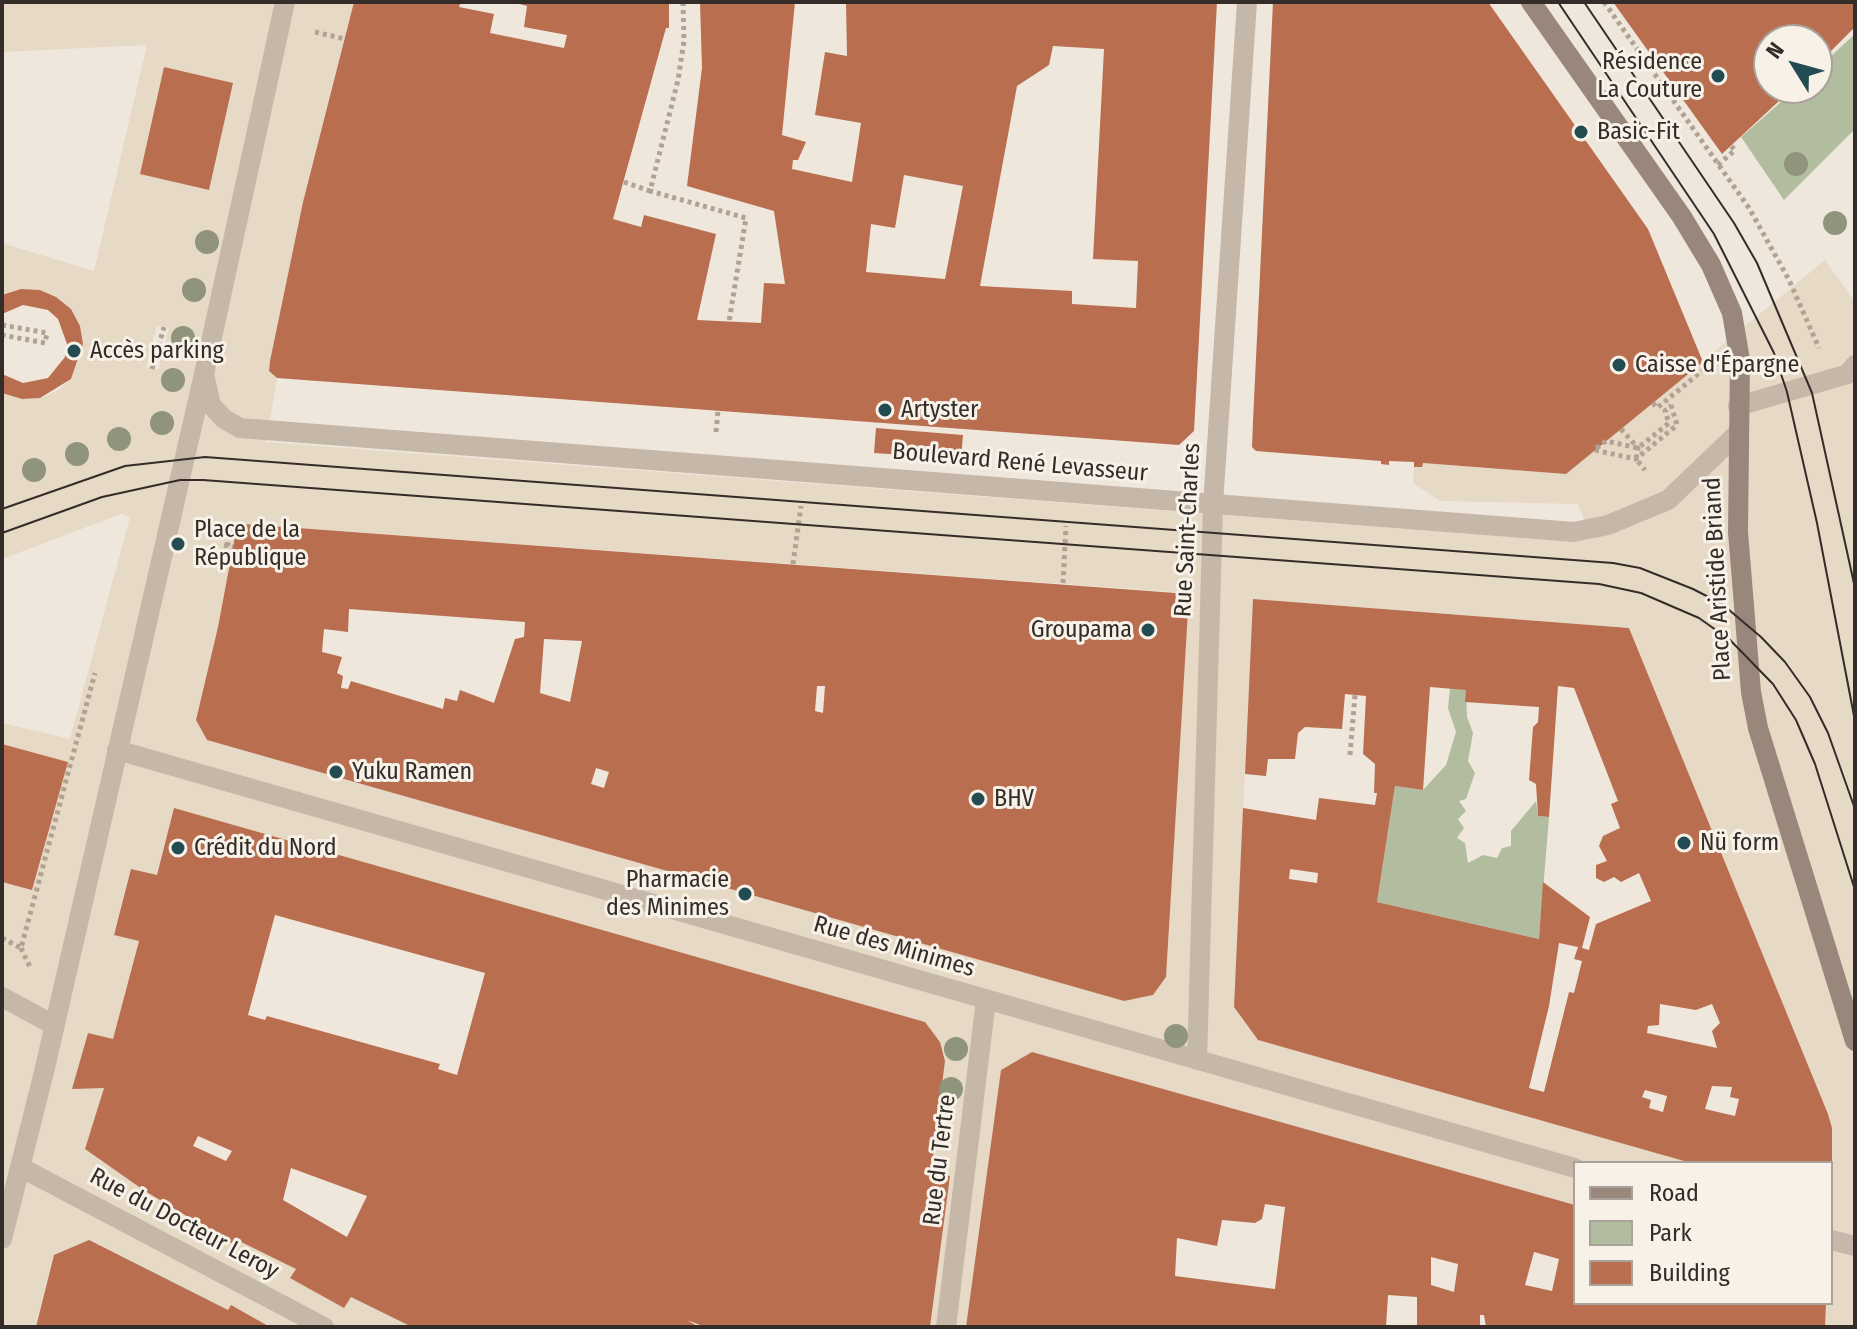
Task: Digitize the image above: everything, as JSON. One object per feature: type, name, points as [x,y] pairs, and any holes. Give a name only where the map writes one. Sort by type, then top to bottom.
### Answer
[{"type":"main road","name":"Place Aristide Briand","points":[[1531,2],[1682,217],[1711,265],[1737,333],[1738,532],[1751,692],[1758,728],[1855,1041]]},
{"type":"street","points":[[2,1239],[44,1072],[204,374],[285,2]]},
{"type":"street","name":"Rue Saint-Charles","points":[[1197,1060],[1213,504],[1247,2]]},
{"type":"street","points":[[1738,406],[1848,374],[1855,365]]},
{"type":"street","name":"Boulevard René Levasseur","points":[[204,374],[205,391],[217,414],[240,428],[267,433],[1574,532],[1608,525],[1668,500],[1737,434]]},
{"type":"street","name":"Rue des Minimes","points":[[117,750],[198,776],[1573,1167]]},
{"type":"street","points":[[2,997],[54,1025]]},
{"type":"street","name":"Rue du Tertre","points":[[946,1327],[986,1000]]},
{"type":"street","name":"Rue du Docteur Leroy","points":[[20,1167],[324,1327]]},
{"type":"street","points":[[1833,1240],[1855,1246]]},
{"type":"path","points":[[650,191],[678,80],[684,41],[683,2]]},
{"type":"path","points":[[1604,2],[1766,235],[1831,379]]},
{"type":"path","points":[[1718,165],[1735,150],[1731,146]]},
{"type":"path","points":[[624,182],[746,218],[729,322]]},
{"type":"path","points":[[2,325],[47,333],[45,343],[2,335]]},
{"type":"path","points":[[152,369],[164,327]]},
{"type":"path","points":[[1653,403],[1657,408],[1705,368],[1705,380]]},
{"type":"path","points":[[1669,423],[1665,411],[1671,405],[1677,425]]},
{"type":"path","points":[[1669,423],[1677,425]]},
{"type":"path","points":[[1636,459],[1638,448],[1669,423]]},
{"type":"path","points":[[1636,459],[1677,425]]},
{"type":"path","points":[[1621,429],[1638,448]]},
{"type":"path","points":[[1636,459],[1594,450],[1606,441],[1638,448]]},
{"type":"path","points":[[793,564],[805,472]]},
{"type":"path","points":[[1063,583],[1068,493]]},
{"type":"path","points":[[225,562],[229,537]]},
{"type":"path","points":[[2,938],[21,948],[99,657]]},
{"type":"path","points":[[1350,755],[1355,695]]},
{"type":"green space","points":[[1855,34],[1855,129],[1784,200],[1741,137],[1779,104],[1833,104],[1833,54]]},
{"type":"green space","points":[[1450,688],[1466,690],[1467,717],[1473,733],[1468,761],[1475,773],[1466,799],[1459,801],[1466,811],[1458,819],[1464,828],[1457,838],[1465,843],[1468,863],[1483,855],[1497,858],[1502,848],[1511,846],[1511,831],[1536,801],[1538,816],[1549,817],[1539,939],[1377,902],[1395,786],[1423,790],[1446,765],[1456,732],[1448,708]]},
{"type":"shaded area","points":[[2,2],[354,2],[303,202],[270,361],[269,371],[277,378],[266,442],[1576,542],[1592,539],[1578,504],[1440,501],[1413,483],[1414,467],[1423,463],[1566,474],[1825,260],[1855,302],[1855,1327],[1825,1327],[1826,1305],[1833,1305],[1833,1161],[1832,1128],[1828,1114],[1629,628],[1253,599],[1234,1007],[1258,1040],[1684,1161],[1573,1161],[1573,1204],[1032,1052],[1001,1070],[966,1327],[930,1327],[950,1177],[931,1174],[945,1061],[940,1042],[925,1022],[174,809],[157,875],[131,870],[114,934],[139,941],[113,1040],[88,1033],[73,1088],[104,1088],[85,1149],[215,1233],[233,1243],[235,1239],[296,1269],[291,1277],[344,1308],[351,1297],[412,1327],[270,1327],[231,1305],[228,1310],[54,1255],[36,1327],[2,1327],[2,882],[32,890],[68,762],[2,744],[2,723],[70,739],[130,517],[121,514],[2,559],[2,393],[22,399],[40,398],[57,391],[71,379],[83,344],[80,326],[71,309],[56,297],[40,290],[21,289],[2,295],[2,243],[94,271],[147,45],[2,52]],"holes":[[[164,67],[233,83],[208,190],[140,173]],[[157,325],[169,328],[158,370],[146,367]],[[244,524],[1188,593],[1166,977],[1153,995],[1124,1001],[207,740],[196,720],[236,531]]]},
{"type":"building","points":[[354,2],[461,2],[459,7],[494,14],[490,33],[564,48],[567,35],[524,27],[527,6],[512,2],[669,2],[669,28],[666,28],[613,219],[641,227],[644,215],[716,234],[697,320],[761,323],[764,283],[785,284],[774,211],[687,186],[702,68],[700,2],[795,2],[782,135],[806,142],[798,160],[793,160],[792,169],[852,182],[861,123],[815,115],[825,52],[847,56],[846,2],[1217,2],[1194,431],[1179,445],[277,378],[269,371],[270,361],[303,202]],"holes":[[[1053,46],[1104,49],[1093,259],[1138,261],[1136,308],[1072,304],[1072,291],[980,286],[1017,86],[1049,65]],[[904,175],[963,186],[945,279],[866,272],[871,224],[895,228]]]},
{"type":"building","points":[[1273,2],[1488,2],[1648,229],[1703,362],[1566,474],[1423,463],[1422,467],[1414,467],[1414,462],[1389,461],[1389,465],[1381,464],[1381,461],[1256,451],[1252,447]]},
{"type":"building","name":"Résidence La Couture","points":[[1613,2],[1855,2],[1855,27],[1833,49],[1833,24],[1753,24],[1753,104],[1776,104],[1722,154]]},
{"type":"building","points":[[164,67],[233,83],[209,190],[140,174]]},
{"type":"building","name":"Accès parking","points":[[21,289],[40,290],[56,297],[71,309],[80,326],[83,344],[71,379],[40,398],[22,399],[2,393],[2,374],[23,383],[48,378],[65,357],[67,344],[58,319],[48,310],[23,305],[2,314],[2,295]]},
{"type":"building","points":[[876,428],[963,435],[961,459],[874,453]]},
{"type":"building","points":[[244,524],[1189,594],[1166,977],[1153,995],[1124,1001],[207,740],[196,720],[236,531]],"holes":[[[349,609],[525,622],[524,637],[515,639],[494,703],[460,690],[457,701],[445,698],[443,709],[351,681],[348,689],[341,688],[343,676],[337,673],[342,657],[322,652],[324,629],[348,632]],[[544,639],[582,641],[570,702],[540,693]],[[817,686],[825,686],[823,713],[815,711]],[[596,768],[609,772],[604,788],[591,784]]]},
{"type":"building","points":[[1253,599],[1629,628],[1828,1114],[1832,1128],[1832,1161],[1684,1161],[1258,1040],[1234,1007],[1243,808],[1316,820],[1319,798],[1375,805],[1375,764],[1363,754],[1366,696],[1345,694],[1342,729],[1305,727],[1298,733],[1295,759],[1268,759],[1266,776],[1245,774]],"holes":[[[1558,686],[1574,688],[1618,801],[1611,804],[1620,828],[1603,836],[1599,846],[1607,861],[1596,865],[1596,878],[1604,882],[1614,877],[1621,882],[1639,873],[1651,901],[1596,924],[1589,950],[1582,948],[1590,917],[1543,882],[1539,939],[1377,902],[1395,786],[1423,790],[1430,687],[1466,690],[1465,702],[1539,707],[1538,722],[1533,727],[1529,780],[1536,784],[1538,816],[1549,817]],[[1290,869],[1318,873],[1317,883],[1289,879]],[[1559,943],[1578,947],[1574,959],[1582,961],[1574,993],[1569,992],[1544,1092],[1529,1088],[1549,1006]],[[1660,1004],[1696,1010],[1712,1004],[1720,1023],[1712,1031],[1717,1048],[1647,1033],[1648,1026],[1659,1025]],[[1712,1086],[1732,1087],[1730,1097],[1739,1099],[1735,1116],[1705,1109]],[[1645,1090],[1667,1096],[1663,1112],[1649,1108],[1651,1100],[1642,1097]]]},
{"type":"building","points":[[2,744],[68,762],[32,890],[2,882]]},
{"type":"building","points":[[174,808],[925,1022],[940,1042],[945,1061],[931,1174],[950,1176],[930,1327],[705,1327],[687,1320],[699,1327],[412,1327],[351,1297],[344,1308],[290,1278],[296,1269],[235,1239],[233,1244],[145,1191],[85,1149],[104,1088],[72,1089],[88,1033],[113,1039],[139,941],[114,935],[131,869],[157,875]],"holes":[[[275,915],[485,973],[457,1075],[438,1069],[440,1064],[267,1016],[265,1020],[248,1015]],[[198,1136],[232,1151],[226,1161],[193,1146]],[[291,1168],[367,1196],[347,1237],[283,1200]]]},
{"type":"building","points":[[1032,1052],[1573,1204],[1573,1305],[1826,1305],[1825,1327],[1486,1327],[1484,1315],[1480,1315],[1480,1327],[1417,1327],[1417,1297],[1388,1295],[1386,1327],[966,1327],[1001,1070]],"holes":[[[1265,1204],[1285,1207],[1275,1289],[1175,1276],[1177,1238],[1217,1246],[1222,1220],[1255,1223],[1262,1219]],[[1534,1252],[1559,1259],[1552,1291],[1525,1285]],[[1431,1257],[1458,1264],[1454,1292],[1431,1285]]]},
{"type":"building","points":[[89,1240],[228,1310],[231,1305],[270,1327],[36,1327],[54,1255]]},
{"type":"tram line","points":[[1558,2],[1714,234],[1774,353],[1787,392],[1817,523],[1855,721]]},
{"type":"tram line","points":[[1584,2],[1734,223],[1757,263],[1812,393],[1855,588]]},
{"type":"tram line","points":[[2,509],[125,466],[205,457],[1613,563],[1640,568],[1693,589],[1722,604],[1761,637],[1785,662],[1810,697],[1828,733],[1855,809]]},
{"type":"tram line","points":[[2,533],[102,497],[180,480],[203,480],[1599,584],[1641,593],[1699,618],[1730,640],[1773,684],[1796,720],[1815,764],[1855,890]]},
{"type":"place","name":"Résidence La Couture","points":[[1718,76]]},
{"type":"place","name":"Basic-Fit","points":[[1581,132]]},
{"type":"place","name":"Accès parking","points":[[74,351]]},
{"type":"place","name":"Caisse d'Épargne","points":[[1619,365]]},
{"type":"place","name":"Artyster","points":[[885,410]]},
{"type":"place","name":"Place de la République","points":[[178,544]]},
{"type":"place","name":"Groupama","points":[[1148,630]]},
{"type":"place","name":"Yuku Ramen","points":[[336,772]]},
{"type":"place","name":"BHV","points":[[978,799]]},
{"type":"place","name":"Nü form","points":[[1684,843]]},
{"type":"place","name":"Crédit du Nord","points":[[178,848]]},
{"type":"place","name":"Pharmacie des Minimes","points":[[745,894]]}]
